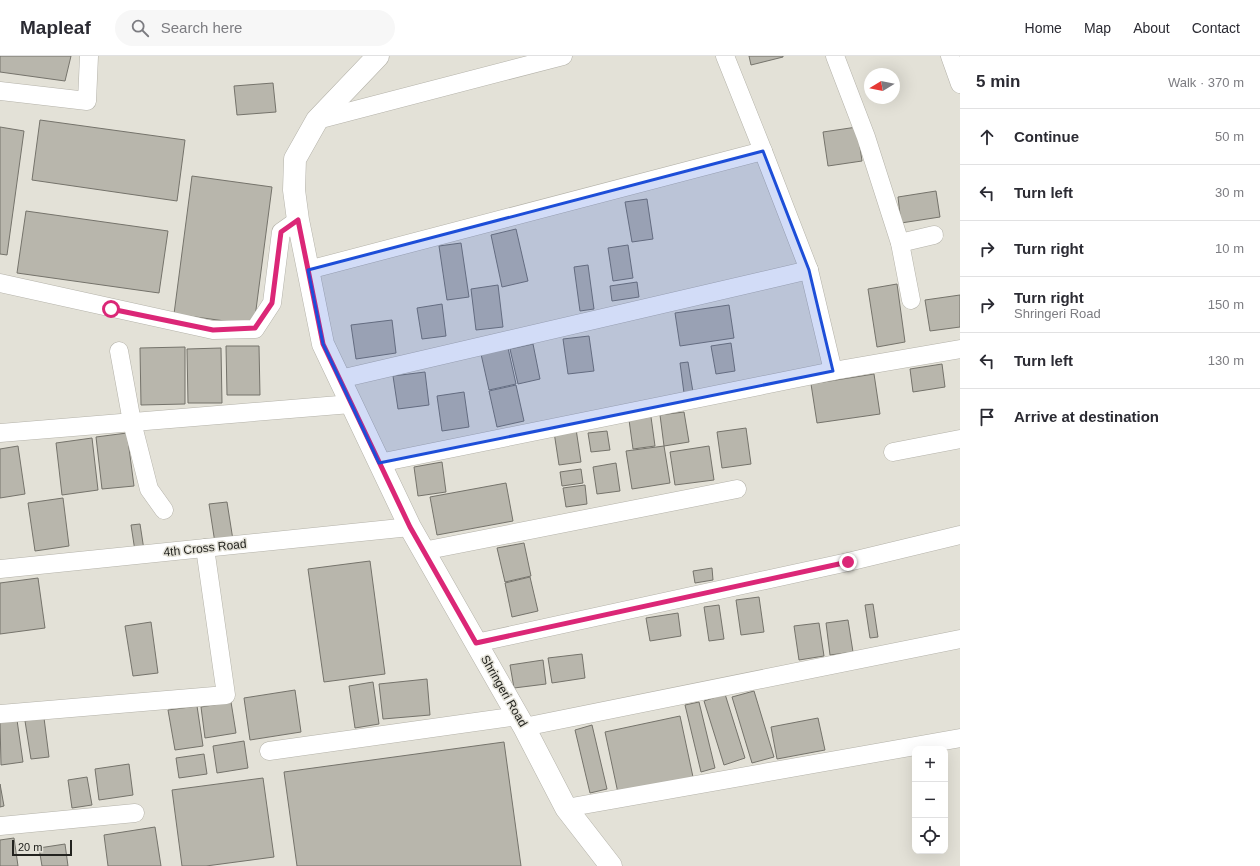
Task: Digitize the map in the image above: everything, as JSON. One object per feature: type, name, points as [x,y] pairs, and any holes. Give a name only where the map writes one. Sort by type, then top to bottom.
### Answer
[{"type":"street","points":[[0,91],[87,101],[89,56]]},
{"type":"street","name":"Shringeri Road","points":[[378,56],[317,120],[295,159],[294,190],[298,220],[323,344],[379,463],[423,551],[521,722],[566,808],[611,866]]},
{"type":"street","points":[[317,120],[564,56]]},
{"type":"street","points":[[725,56],[809,270],[834,371]]},
{"type":"street","points":[[835,56],[866,137],[900,243],[911,300]]},
{"type":"street","points":[[950,56],[960,84]]},
{"type":"street","points":[[308,270],[763,150]]},
{"type":"street","points":[[0,283],[213,330],[255,328],[272,303],[281,232],[298,220]]},
{"type":"street","points":[[900,243],[934,235]]},
{"type":"street","points":[[340,379],[809,270]]},
{"type":"street","points":[[379,463],[834,371],[960,349]]},
{"type":"street","points":[[119,351],[132,422],[149,490],[164,510]]},
{"type":"street","points":[[0,433],[351,404]]},
{"type":"street","points":[[893,452],[960,438]]},
{"type":"street","points":[[423,551],[737,489]]},
{"type":"street","name":"4th Cross Road","points":[[0,569],[410,527]]},
{"type":"street","points":[[476,643],[848,562],[960,535]]},
{"type":"street","points":[[0,714],[226,695],[205,548]]},
{"type":"street","points":[[269,751],[521,722],[960,639]]},
{"type":"street","points":[[566,808],[960,738]]},
{"type":"street","points":[[0,826],[135,813]]},
{"type":"highlighted area","points":[[763,151],[809,270],[833,371],[379,463],[323,344],[308,270]]},
{"type":"building","points":[[0,56],[71,56],[65,81],[0,72]]},
{"type":"building","points":[[749,56],[783,56],[783,57],[751,65]]},
{"type":"building","points":[[273,83],[276,112],[237,115],[234,86]]},
{"type":"building","points":[[40,120],[185,140],[177,201],[32,180]]},
{"type":"building","points":[[0,127],[24,131],[7,255],[0,254]]},
{"type":"building","points":[[857,127],[862,161],[828,166],[823,132]]},
{"type":"building","points":[[192,176],[272,187],[254,325],[174,314]]},
{"type":"building","points":[[936,191],[940,217],[901,223],[898,197]]},
{"type":"building","points":[[647,199],[653,239],[632,242],[625,202]]},
{"type":"building","points":[[26,211],[168,231],[159,293],[17,273]]},
{"type":"building","points":[[516,229],[528,281],[502,287],[491,235]]},
{"type":"building","points":[[461,243],[469,297],[447,300],[439,246]]},
{"type":"building","points":[[628,245],[633,278],[613,281],[608,248]]},
{"type":"building","points":[[588,265],[594,309],[580,311],[574,267]]},
{"type":"building","points":[[637,282],[639,297],[612,301],[610,286]]},
{"type":"building","points":[[897,284],[905,342],[877,347],[868,289]]},
{"type":"building","points":[[498,285],[503,327],[476,330],[471,289]]},
{"type":"building","points":[[960,295],[960,327],[930,331],[925,300]]},
{"type":"building","points":[[442,304],[446,336],[422,339],[417,308]]},
{"type":"building","points":[[729,305],[734,338],[680,346],[675,313]]},
{"type":"building","points":[[392,320],[396,353],[356,359],[351,325]]},
{"type":"building","points":[[589,336],[594,371],[568,374],[563,339]]},
{"type":"building","points":[[731,343],[735,371],[716,374],[711,346]]},
{"type":"building","points":[[533,344],[540,379],[518,384],[510,349]]},
{"type":"building","points":[[226,346],[259,346],[260,395],[227,395]]},
{"type":"building","points":[[185,347],[185,404],[141,405],[140,348]]},
{"type":"building","points":[[221,348],[222,403],[188,403],[187,349]]},
{"type":"building","points":[[508,348],[516,384],[489,390],[481,354]]},
{"type":"building","points":[[688,362],[693,392],[684,393],[680,363]]},
{"type":"building","points":[[942,364],[945,387],[913,392],[910,369]]},
{"type":"building","points":[[425,372],[429,405],[398,409],[393,376]]},
{"type":"building","points":[[874,374],[880,414],[817,423],[811,384]]},
{"type":"building","points":[[516,385],[524,421],[497,427],[489,391]]},
{"type":"building","points":[[464,392],[469,427],[442,431],[437,396]]},
{"type":"building","points":[[684,412],[689,442],[664,446],[660,415]]},
{"type":"building","points":[[651,417],[655,446],[633,449],[629,420]]},
{"type":"building","points":[[746,428],[751,464],[722,468],[717,432]]},
{"type":"building","points":[[576,429],[581,462],[559,465],[554,432]]},
{"type":"building","points":[[607,431],[610,450],[591,452],[588,433]]},
{"type":"building","points":[[127,433],[134,486],[102,489],[96,437]]},
{"type":"building","points":[[92,438],[98,490],[62,495],[56,443]]},
{"type":"building","points":[[18,446],[25,494],[0,498],[0,449]]},
{"type":"building","points":[[664,446],[670,483],[632,489],[626,451]]},
{"type":"building","points":[[709,446],[714,480],[675,485],[670,452]]},
{"type":"building","points":[[442,462],[446,492],[418,496],[414,467]]},
{"type":"building","points":[[616,463],[620,491],[597,494],[593,467]]},
{"type":"building","points":[[581,469],[583,483],[562,486],[560,472]]},
{"type":"building","points":[[506,483],[513,521],[437,535],[430,497]]},
{"type":"building","points":[[585,485],[587,504],[566,507],[563,488]]},
{"type":"building","points":[[63,498],[69,546],[35,551],[28,503]]},
{"type":"building","points":[[227,502],[233,540],[215,543],[209,504]]},
{"type":"building","points":[[140,524],[144,550],[135,551],[131,525]]},
{"type":"building","points":[[524,543],[531,576],[505,582],[497,548]]},
{"type":"building","points":[[370,561],[385,674],[324,682],[308,569]]},
{"type":"building","points":[[712,568],[713,580],[695,583],[693,571]]},
{"type":"building","points":[[530,577],[538,611],[512,617],[505,583]]},
{"type":"building","points":[[38,578],[45,628],[0,634],[0,583]]},
{"type":"building","points":[[759,597],[764,632],[741,635],[736,600]]},
{"type":"building","points":[[873,604],[878,637],[870,638],[865,605]]},
{"type":"building","points":[[719,605],[724,639],[709,641],[704,607]]},
{"type":"building","points":[[678,613],[681,636],[650,641],[646,618]]},
{"type":"building","points":[[848,620],[853,652],[830,655],[826,623]]},
{"type":"building","points":[[151,622],[158,673],[133,676],[125,626]]},
{"type":"building","points":[[819,623],[824,656],[799,660],[794,626]]},
{"type":"building","points":[[582,654],[585,678],[552,683],[548,658]]},
{"type":"building","points":[[543,660],[546,684],[514,688],[510,665]]},
{"type":"building","points":[[427,679],[430,715],[383,719],[379,684]]},
{"type":"building","points":[[373,682],[379,724],[355,728],[349,686]]},
{"type":"building","points":[[295,690],[301,732],[250,740],[244,698]]},
{"type":"building","points":[[754,691],[774,757],[752,763],[732,697]]},
{"type":"building","points":[[725,694],[745,758],[724,765],[704,701]]},
{"type":"building","points":[[231,702],[236,733],[205,738],[201,707]]},
{"type":"building","points":[[699,702],[715,768],[701,772],[685,705]]},
{"type":"building","points":[[197,706],[203,746],[175,750],[168,710]]},
{"type":"building","points":[[680,716],[693,777],[618,793],[605,732]]},
{"type":"building","points":[[44,718],[49,757],[31,759],[25,721]]},
{"type":"building","points":[[818,718],[825,750],[777,759],[771,727]]},
{"type":"building","points":[[17,720],[23,762],[1,765],[0,722]]},
{"type":"building","points":[[592,725],[607,789],[590,793],[575,730]]},
{"type":"building","points":[[244,741],[248,768],[217,773],[213,746]]},
{"type":"building","points":[[504,742],[521,866],[297,866],[284,772]]},
{"type":"building","points":[[204,754],[207,774],[179,778],[176,758]]},
{"type":"building","points":[[129,764],[133,795],[99,800],[95,769]]},
{"type":"building","points":[[87,777],[92,805],[72,808],[68,780]]},
{"type":"building","points":[[263,778],[274,857],[206,866],[182,866],[172,790]]},
{"type":"building","points":[[0,784],[4,806],[0,807]]},
{"type":"building","points":[[155,827],[161,866],[108,866],[104,835]]},
{"type":"building","points":[[14,838],[18,866],[0,866],[0,840]]},
{"type":"building","points":[[65,844],[68,866],[42,866],[39,848]]},
{"type":"route","points":[[111,309],[213,330],[255,328],[272,303],[281,232],[298,220],[323,344],[410,527],[476,643],[848,562]]}]
